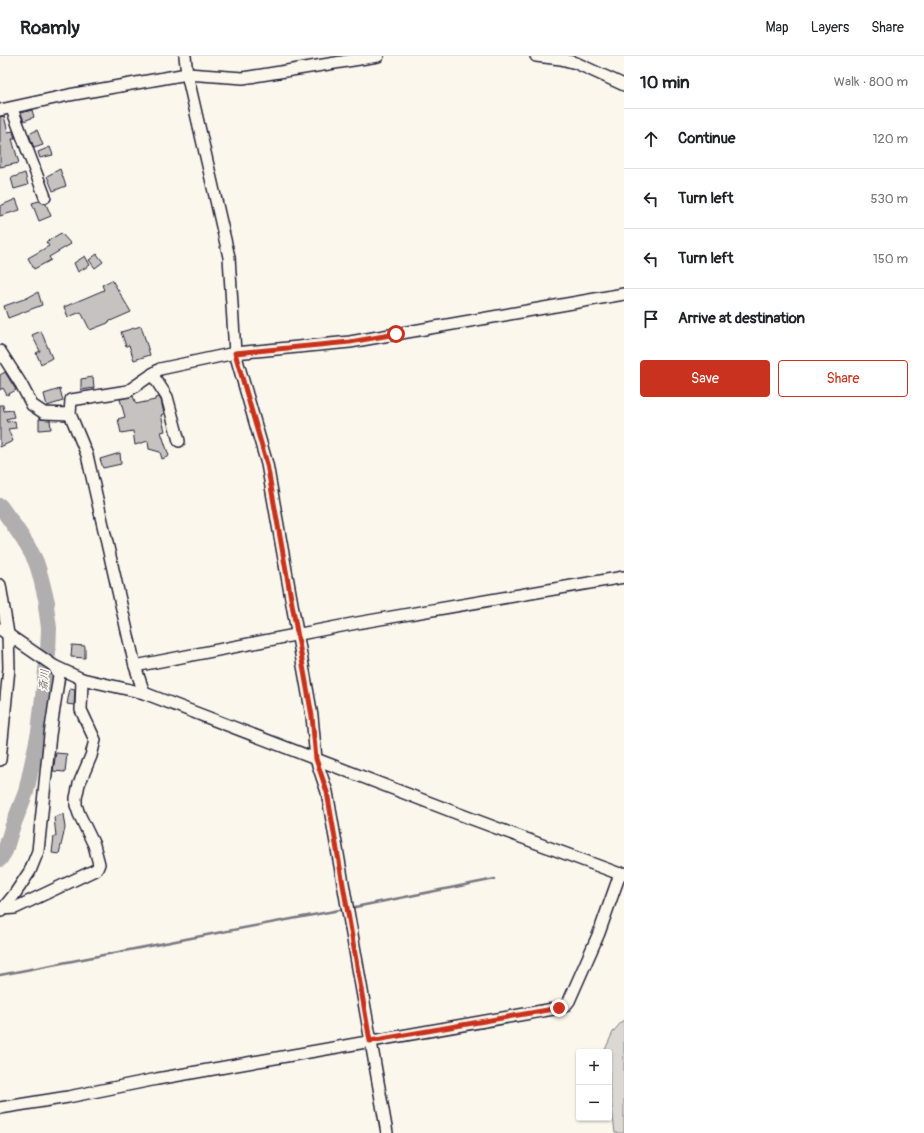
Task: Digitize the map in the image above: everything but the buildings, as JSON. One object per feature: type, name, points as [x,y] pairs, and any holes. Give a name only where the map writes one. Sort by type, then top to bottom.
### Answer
[{"type":"street","points":[[185,56],[187,74],[229,257],[235,353],[267,464],[296,636],[312,716],[316,759],[327,792],[387,1133]]},
{"type":"street","points":[[0,110],[69,94],[187,74],[243,78],[378,56]]},
{"type":"street","points":[[536,56],[561,59],[576,63],[624,86]]},
{"type":"street","points":[[12,108],[45,196]]},
{"type":"street","points":[[144,694],[134,666],[87,455],[70,414],[71,400],[128,391],[160,369],[235,353],[350,342],[624,294]]},
{"type":"street","points":[[0,351],[21,384],[32,405],[44,413],[70,414]]},
{"type":"street","points":[[152,374],[167,397],[179,442]]},
{"type":"street","points":[[134,666],[357,624],[624,577]]},
{"type":"street","points":[[0,585],[7,634],[9,668],[0,760]]},
{"type":"street","points":[[0,1108],[565,1006],[569,1001],[622,873],[144,694],[82,679],[54,666],[7,634]]},
{"type":"street","points":[[1,911],[14,896],[30,871],[38,851],[59,675],[54,666]]},
{"type":"street","points":[[1,911],[15,908],[86,875],[96,869],[99,864],[94,846],[76,805],[79,784],[91,756],[95,740],[82,710],[82,679]]},
{"type":"shaded area","points":[[624,1019],[624,1133],[615,1133],[612,1109],[612,1049],[605,1049],[613,1032]]},
{"type":"waterway","name":"斎川","points":[[0,506],[15,526],[36,562],[47,602],[46,606],[49,628],[48,653],[39,732],[26,792],[5,851],[0,859]]},
{"type":"waterway","points":[[350,908],[495,879]]},
{"type":"waterway","points":[[0,975],[345,909]]},
{"type":"route","points":[[396,334],[350,342],[235,353],[267,464],[296,636],[312,716],[316,759],[327,792],[370,1041],[559,1008]]}]
